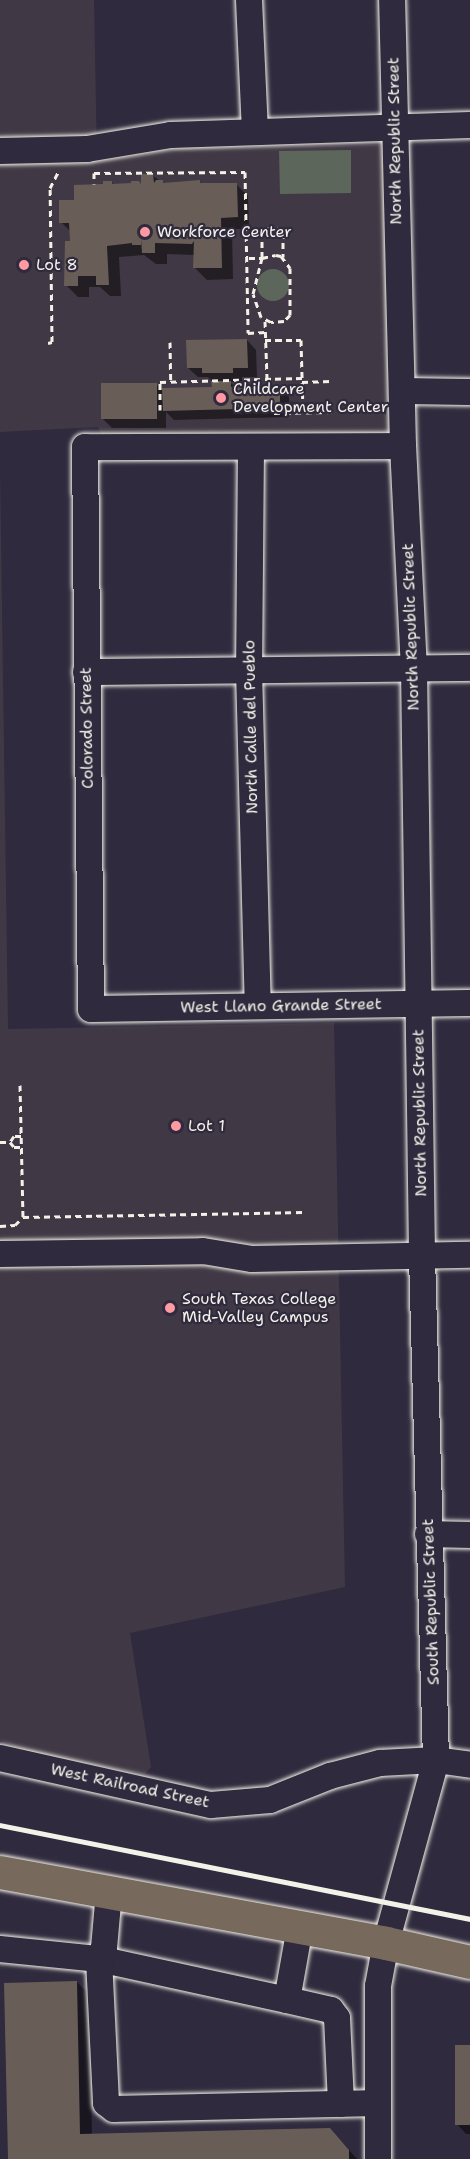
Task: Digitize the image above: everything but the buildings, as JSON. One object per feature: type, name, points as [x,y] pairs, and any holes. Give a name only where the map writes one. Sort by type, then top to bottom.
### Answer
[{"type":"main road","points":[[0,1872],[386,1943],[470,1962]]},
{"type":"street","points":[[249,0],[255,132]]},
{"type":"street","name":"North Republic Street","points":[[392,0],[403,446],[414,670],[417,1004],[423,1254]]},
{"type":"street","points":[[0,151],[92,162],[171,135],[470,126]]},
{"type":"street","points":[[402,391],[470,392]]},
{"type":"street","points":[[251,447],[403,446]]},
{"type":"street","name":"Colorado Street","points":[[91,1009],[85,447],[251,447]]},
{"type":"street","name":"North Calle del Pueblo","points":[[251,447],[249,670],[258,1006]]},
{"type":"street","points":[[86,672],[470,668]]},
{"type":"street","name":"West Llano Grande Street","points":[[91,1009],[470,1003]]},
{"type":"street","points":[[0,1254],[203,1251],[252,1259],[423,1254],[470,1255]]},
{"type":"street","name":"South Republic Street","points":[[378,2159],[378,1986],[386,1943],[436,1760],[428,1534],[423,1254]]},
{"type":"street","points":[[428,1534],[470,1535]]},
{"type":"street","name":"West Railroad Street","points":[[0,1758],[211,1805],[270,1800],[330,1776],[380,1763],[436,1760],[470,1765]]},
{"type":"street","points":[[110,1892],[104,1948],[99,1959],[106,2103],[114,2109],[377,2103]]},
{"type":"street","points":[[287,2000],[300,1927]]},
{"type":"street","points":[[0,1949],[99,1959],[331,2010],[337,2018],[341,2104]]},
{"type":"path","points":[[94,184],[92,162],[245,172],[248,333],[265,332]]},
{"type":"path","points":[[48,343],[52,342],[50,188],[60,166]]},
{"type":"path","points":[[265,320],[284,321],[290,315],[290,268],[283,257],[283,232],[270,228],[261,232],[262,258],[253,294],[258,311],[265,320],[267,379]]},
{"type":"path","points":[[249,258],[283,257]]},
{"type":"path","points":[[265,340],[301,340],[303,412]]},
{"type":"path","points":[[170,342],[171,381]]},
{"type":"path","points":[[160,410],[160,382],[267,379],[331,381]]},
{"type":"path","points":[[274,409],[274,413],[332,412]]},
{"type":"path","points":[[20,1085],[23,1217]]},
{"type":"path","points":[[10,1142],[14,1136],[21,1136]]},
{"type":"path","points":[[0,1142],[10,1142],[15,1147],[21,1147]]},
{"type":"path","points":[[0,1226],[15,1225],[23,1217],[303,1212]]},
{"type":"shaded area","points":[[0,0],[94,0],[97,162],[185,148],[380,145],[383,149],[389,429],[385,433],[102,436],[98,427],[0,432]]},
{"type":"shaded area","name":"South Texas College Mid-Valley Campus","points":[[0,468],[8,1029],[334,1023],[345,1587],[130,1633],[151,1767],[145,1774],[32,1753],[0,1740]]},
{"type":"green space","points":[[351,150],[351,193],[280,194],[279,151]]},
{"type":"green space","points":[[273,269],[285,273],[289,285],[285,297],[273,301],[261,297],[257,285],[261,273]]},
{"type":"railway","points":[[0,1825],[470,1919]]},
{"type":"place","name":"Workforce Center","points":[[145,232]]},
{"type":"place","name":"Lot 8","points":[[24,265]]},
{"type":"place","name":"Childcare Development Center","points":[[221,398]]},
{"type":"place","name":"Lot 1","points":[[176,1126]]},
{"type":"place","name":"South Texas College Mid-Valley Campus","points":[[170,1308]]}]
